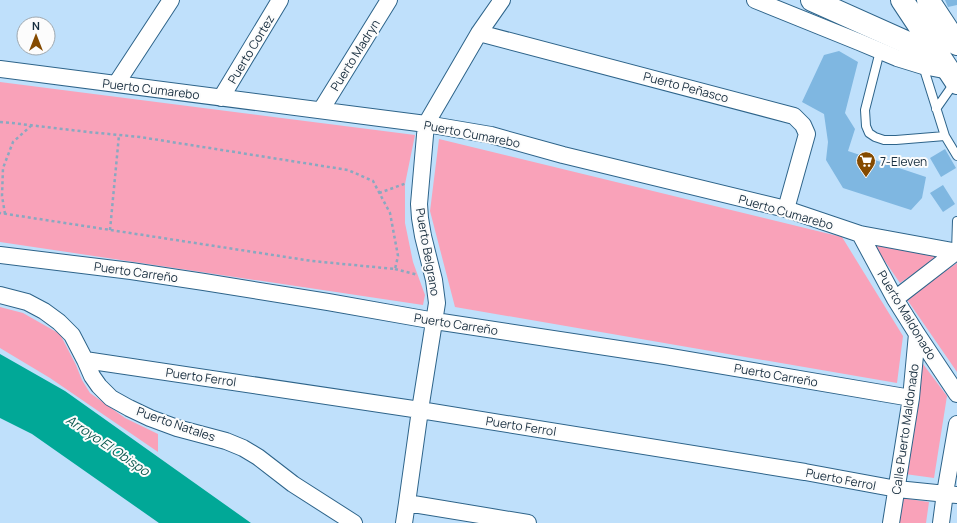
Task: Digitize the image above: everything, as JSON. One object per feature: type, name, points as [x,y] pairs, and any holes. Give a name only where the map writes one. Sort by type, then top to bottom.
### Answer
[{"type":"main road","points":[[812,0],[917,47],[944,71]]},
{"type":"main road","points":[[902,0],[944,71]]},
{"type":"main road","points":[[928,0],[957,44]]},
{"type":"street","points":[[116,84],[171,0]]},
{"type":"street","name":"Puerto Cortez","points":[[221,98],[280,0]]},
{"type":"street","name":"Puerto Madryn","points":[[321,110],[389,0]]},
{"type":"street","name":"Puerto Belgrano","points":[[404,523],[420,410],[438,303],[423,236],[419,204],[426,124],[480,33],[502,0]]},
{"type":"street","points":[[755,0],[897,58],[944,71]]},
{"type":"street","name":"Puerto Peñasco","points":[[480,33],[794,116],[803,125],[807,134],[786,209]]},
{"type":"street","name":"Puerto Cumarebo","points":[[0,69],[426,124],[491,135],[563,155],[786,209],[860,234],[956,252]]},
{"type":"street","name":"Puerto Maldonado","points":[[860,234],[895,299],[957,394]]},
{"type":"street","points":[[895,299],[956,252]]},
{"type":"street","name":"Puerto Carreño","points":[[0,255],[138,272],[320,300],[435,321],[665,356],[911,398]]},
{"type":"street","name":"Puerto Natales","points":[[0,294],[27,302],[60,322],[72,335],[92,376],[99,386],[111,398],[150,418],[177,428],[226,441],[243,448],[258,457],[293,484],[354,523]]},
{"type":"street","name":"Calle Puerto Maldonado","points":[[891,523],[911,398],[917,334]]},
{"type":"street","name":"Puerto Ferrol","points":[[85,360],[420,410],[789,469],[897,489],[951,494]]},
{"type":"street","points":[[941,523],[951,494],[957,424]]},
{"type":"street","points":[[407,504],[528,523]]},
{"type":"lane","points":[[880,51],[865,110],[866,126],[869,133],[884,140],[945,136]]},
{"type":"lane","points":[[944,71],[936,109],[945,136],[957,156]]},
{"type":"lane","points":[[936,109],[944,71]]},
{"type":"lane","points":[[956,252],[957,221]]},
{"type":"path","points":[[0,122],[12,122],[140,137],[348,170],[373,181],[390,213],[398,256],[395,269]]},
{"type":"path","points":[[5,214],[2,196],[3,168],[13,142],[32,125]]},
{"type":"path","points":[[110,230],[119,135]]},
{"type":"path","points":[[379,193],[421,178]]},
{"type":"path","points":[[0,213],[312,261],[395,269],[434,280]]},
{"type":"shaded area","points":[[0,82],[415,135],[405,184],[405,223],[413,262],[425,295],[423,305],[0,242]]},
{"type":"shaded area","points":[[439,139],[842,237],[903,336],[897,383],[455,307],[430,211]]},
{"type":"shaded area","points":[[871,241],[938,257],[900,283]]},
{"type":"shaded area","points":[[957,263],[957,372],[906,298]]},
{"type":"shaded area","points":[[0,307],[23,313],[60,334],[82,380],[90,393],[125,418],[158,434],[158,452],[50,378],[0,348]]},
{"type":"shaded area","points":[[923,364],[947,396],[934,478],[905,474]]},
{"type":"shaded area","points":[[902,498],[929,502],[926,523],[898,523]]},
{"type":"water","name":"Arroyo El Obispo","points":[[0,354],[65,391],[251,523],[159,523],[32,434],[0,418]]},
{"type":"building","points":[[945,0],[957,0],[957,5],[948,7]]},
{"type":"building","points":[[839,51],[858,62],[845,113],[855,129],[848,151],[926,177],[922,198],[911,210],[843,188],[826,160],[828,142],[824,114],[802,102],[824,55]]},
{"type":"building","points":[[945,149],[956,168],[941,177],[930,158]]},
{"type":"building","points":[[943,185],[955,204],[943,212],[930,193]]},
{"type":"place","name":"7-Eleven","points":[[866,178]]}]
